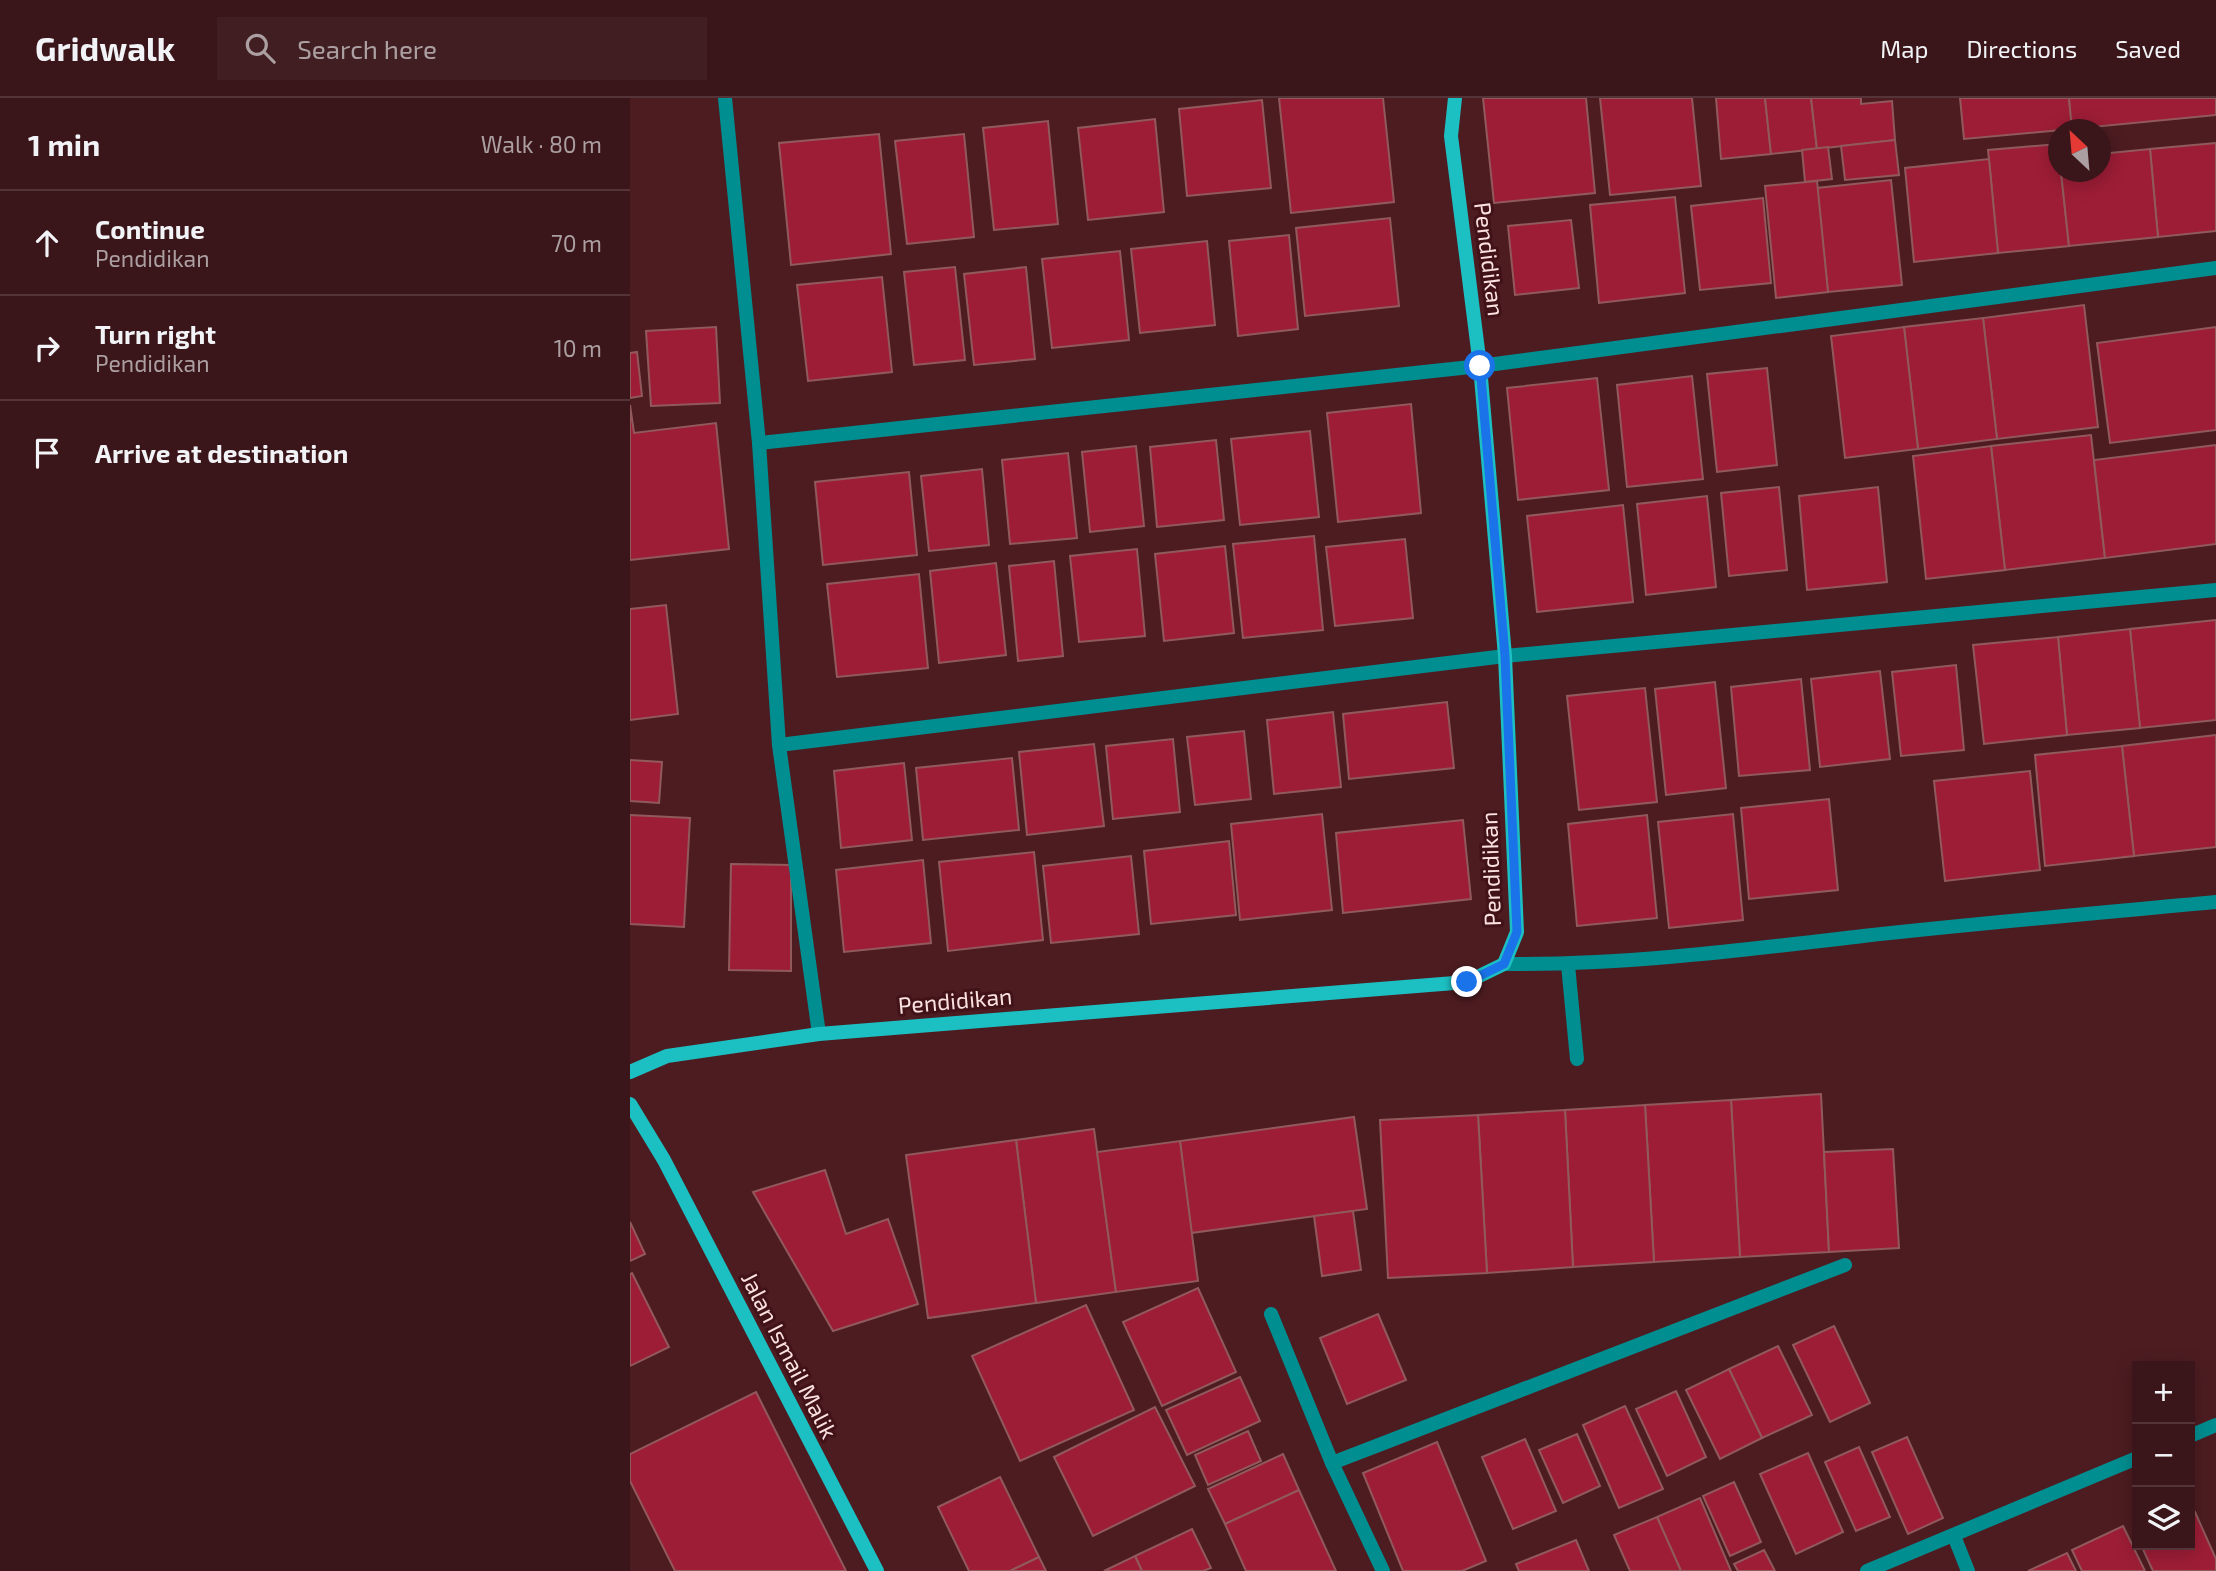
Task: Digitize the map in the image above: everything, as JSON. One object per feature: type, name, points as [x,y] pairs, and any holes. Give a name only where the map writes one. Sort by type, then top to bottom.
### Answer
[{"type":"street","points":[[725,98],[759,443],[779,746],[819,1034]]},
{"type":"street","name":"Pendidikan","points":[[630,1072],[667,1056],[819,1034],[1467,982],[1504,964],[1517,932],[1505,656],[1480,366],[1451,136],[1455,98]]},
{"type":"street","points":[[759,443],[1480,366],[2216,268]]},
{"type":"street","points":[[779,746],[1505,656],[2216,590]]},
{"type":"street","points":[[1504,964],[1568,965],[2216,902]]},
{"type":"street","points":[[1568,965],[1577,1059]]},
{"type":"street","name":"Jalan Ismail Malik","points":[[630,1104],[664,1160],[877,1571]]},
{"type":"street","points":[[1332,1463],[1845,1265]]},
{"type":"street","points":[[1271,1314],[1332,1463],[1383,1571]]},
{"type":"street","points":[[2195,1434],[2216,1425]]},
{"type":"street","points":[[1867,1571],[2132,1460]]},
{"type":"street","points":[[1954,1536],[1968,1571]]},
{"type":"building","points":[[1279,98],[1383,98],[1394,202],[1291,213]]},
{"type":"building","points":[[1483,98],[1586,98],[1595,193],[1494,203]]},
{"type":"building","points":[[1600,98],[1692,98],[1701,186],[1610,195]]},
{"type":"building","points":[[1716,98],[1765,98],[1771,154],[1721,159]]},
{"type":"building","points":[[1765,98],[1811,98],[1817,149],[1771,154]]},
{"type":"building","points":[[1811,98],[1861,98],[1861,104],[1892,101],[1895,140],[1817,149]]},
{"type":"building","points":[[1960,98],[2069,98],[2071,119],[2048,119],[2048,131],[1964,139]]},
{"type":"building","points":[[2069,98],[2216,98],[2216,115],[2111,125],[2111,119],[2071,119]]},
{"type":"building","points":[[1262,100],[1271,188],[1187,196],[1179,109]]},
{"type":"building","points":[[1155,119],[1164,212],[1088,220],[1078,128]]},
{"type":"building","points":[[1048,121],[1058,224],[994,230],[983,128]]},
{"type":"building","points":[[879,134],[891,254],[791,265],[779,143]]},
{"type":"building","points":[[964,134],[974,237],[907,244],[895,141]]},
{"type":"building","points":[[1895,140],[1899,175],[1845,180],[1841,146]]},
{"type":"building","points":[[2216,143],[2216,231],[2158,237],[2150,149]]},
{"type":"building","points":[[2048,145],[2048,182],[2062,182],[2069,246],[1998,253],[1988,150]]},
{"type":"building","points":[[1828,147],[1832,179],[1805,182],[1802,150]]},
{"type":"building","points":[[2150,149],[2158,237],[2069,246],[2062,182],[2111,182],[2111,153]]},
{"type":"building","points":[[1989,159],[1998,253],[1914,262],[1905,168]]},
{"type":"building","points":[[1891,180],[1902,285],[1828,292],[1817,188]]},
{"type":"building","points":[[1817,181],[1828,292],[1776,298],[1765,186]]},
{"type":"building","points":[[1675,197],[1685,293],[1599,303],[1590,205]]},
{"type":"building","points":[[1763,198],[1771,283],[1700,290],[1691,206]]},
{"type":"building","points":[[1390,218],[1399,306],[1305,316],[1296,228]]},
{"type":"building","points":[[1571,220],[1579,288],[1515,295],[1508,226]]},
{"type":"building","points":[[1289,235],[1298,329],[1238,336],[1229,241]]},
{"type":"building","points":[[1207,241],[1215,325],[1140,333],[1131,249]]},
{"type":"building","points":[[1120,251],[1129,340],[1052,348],[1042,259]]},
{"type":"building","points":[[955,267],[965,360],[914,365],[904,272]]},
{"type":"building","points":[[1026,267],[1035,359],[974,365],[964,274]]},
{"type":"building","points":[[882,277],[892,372],[808,381],[797,285]]},
{"type":"building","points":[[2084,305],[2098,427],[1997,439],[1983,318]]},
{"type":"building","points":[[1983,318],[1997,439],[1918,449],[1904,327]]},
{"type":"building","points":[[716,327],[720,403],[651,406],[646,331]]},
{"type":"building","points":[[1904,327],[1918,449],[1845,458],[1831,336]]},
{"type":"building","points":[[2216,327],[2216,430],[2110,443],[2097,343]]},
{"type":"building","points":[[637,352],[642,396],[630,398],[630,353]]},
{"type":"building","points":[[1767,368],[1777,465],[1717,472],[1707,374]]},
{"type":"building","points":[[1692,376],[1703,479],[1627,487],[1617,385]]},
{"type":"building","points":[[1597,378],[1609,490],[1518,500],[1507,388]]},
{"type":"building","points":[[1411,404],[1421,513],[1338,522],[1327,413]]},
{"type":"building","points":[[630,405],[634,433],[716,423],[729,549],[630,560]]},
{"type":"building","points":[[1310,431],[1319,517],[1240,525],[1231,439]]},
{"type":"building","points":[[2091,435],[2105,558],[2005,570],[1991,446]]},
{"type":"building","points":[[1216,440],[1224,520],[1157,527],[1150,447]]},
{"type":"building","points":[[2216,445],[2216,544],[2105,558],[2094,460]]},
{"type":"building","points":[[1136,446],[1144,526],[1090,532],[1082,452]]},
{"type":"building","points":[[1991,446],[2005,570],[1926,579],[1913,456]]},
{"type":"building","points":[[1068,453],[1077,538],[1010,544],[1002,460]]},
{"type":"building","points":[[982,469],[989,545],[929,551],[921,476]]},
{"type":"building","points":[[909,472],[917,555],[823,565],[815,482]]},
{"type":"building","points":[[1779,487],[1787,570],[1729,576],[1721,493]]},
{"type":"building","points":[[1878,487],[1887,582],[1807,590],[1799,496]]},
{"type":"building","points":[[1707,496],[1716,587],[1646,595],[1637,504]]},
{"type":"building","points":[[1623,505],[1633,602],[1537,612],[1527,516]]},
{"type":"building","points":[[1314,536],[1323,630],[1243,638],[1233,544]]},
{"type":"building","points":[[1405,539],[1413,618],[1335,626],[1326,547]]},
{"type":"building","points":[[1225,546],[1234,633],[1164,641],[1155,554]]},
{"type":"building","points":[[1137,549],[1145,636],[1079,642],[1070,556]]},
{"type":"building","points":[[1054,561],[1063,656],[1018,661],[1009,566]]},
{"type":"building","points":[[996,563],[1006,655],[939,663],[930,571]]},
{"type":"building","points":[[919,574],[928,668],[837,677],[827,584]]},
{"type":"building","points":[[666,605],[678,714],[630,720],[630,609]]},
{"type":"building","points":[[2216,620],[2216,720],[2140,728],[2130,629]]},
{"type":"building","points":[[2130,629],[2140,728],[2067,735],[2058,637]]},
{"type":"building","points":[[2058,637],[2067,735],[1984,744],[1973,645]]},
{"type":"building","points":[[1956,665],[1964,750],[1901,756],[1892,672]]},
{"type":"building","points":[[1880,671],[1890,759],[1820,767],[1811,679]]},
{"type":"building","points":[[1801,679],[1810,770],[1739,776],[1731,687]]},
{"type":"building","points":[[1715,682],[1726,788],[1666,795],[1655,689]]},
{"type":"building","points":[[1645,688],[1657,802],[1579,810],[1567,696]]},
{"type":"building","points":[[1447,702],[1454,768],[1349,779],[1343,714]]},
{"type":"building","points":[[1333,712],[1341,787],[1274,794],[1267,720]]},
{"type":"building","points":[[1244,731],[1251,799],[1195,805],[1187,737]]},
{"type":"building","points":[[2216,735],[2216,847],[2134,856],[2122,746]]},
{"type":"building","points":[[1173,739],[1180,812],[1113,819],[1106,746]]},
{"type":"building","points":[[1094,744],[1104,826],[1027,835],[1019,752]]},
{"type":"building","points":[[2122,746],[2134,856],[2045,866],[2035,755]]},
{"type":"building","points":[[1012,758],[1019,830],[923,840],[916,768]]},
{"type":"building","points":[[630,760],[662,762],[659,803],[630,801]]},
{"type":"building","points":[[904,763],[912,840],[841,848],[834,771]]},
{"type":"building","points":[[2030,771],[2040,870],[1945,881],[1934,781]]},
{"type":"building","points":[[1829,799],[1838,890],[1749,899],[1741,808]]},
{"type":"building","points":[[1322,814],[1332,910],[1240,920],[1231,824]]},
{"type":"building","points":[[1733,814],[1743,920],[1669,928],[1658,822]]},
{"type":"building","points":[[630,815],[690,818],[684,927],[630,924]]},
{"type":"building","points":[[1647,815],[1657,918],[1577,926],[1568,824]]},
{"type":"building","points":[[1463,820],[1471,899],[1343,913],[1336,833]]},
{"type":"building","points":[[1229,841],[1236,915],[1151,924],[1144,851]]},
{"type":"building","points":[[1034,852],[1043,940],[948,951],[939,862]]},
{"type":"building","points":[[1131,856],[1139,934],[1051,943],[1043,866]]},
{"type":"building","points":[[923,860],[931,943],[844,952],[836,870]]},
{"type":"building","points":[[731,864],[791,865],[791,971],[729,970]]},
{"type":"building","points":[[1821,1094],[1829,1252],[1740,1257],[1731,1100]]},
{"type":"building","points":[[1731,1100],[1740,1257],[1654,1262],[1645,1105]]},
{"type":"building","points":[[1645,1105],[1654,1262],[1573,1267],[1565,1110]]},
{"type":"building","points":[[1565,1110],[1573,1267],[1487,1273],[1478,1115]]},
{"type":"building","points":[[1478,1115],[1487,1273],[1388,1278],[1380,1120]]},
{"type":"building","points":[[1354,1117],[1367,1209],[1191,1233],[1180,1141]]},
{"type":"building","points":[[1094,1129],[1116,1292],[1036,1303],[1016,1140]]},
{"type":"building","points":[[1016,1140],[1036,1303],[928,1318],[906,1155]]},
{"type":"building","points":[[1180,1141],[1198,1281],[1116,1292],[1097,1152]]},
{"type":"building","points":[[1893,1149],[1899,1248],[1829,1252],[1824,1152]]},
{"type":"building","points":[[825,1170],[846,1234],[888,1219],[918,1304],[833,1331],[753,1192]]},
{"type":"building","points":[[1353,1211],[1361,1270],[1322,1276],[1314,1216]]},
{"type":"building","points":[[630,1222],[645,1254],[630,1261]]},
{"type":"building","points":[[632,1273],[669,1347],[630,1366],[630,1274]]},
{"type":"building","points":[[1198,1288],[1236,1372],[1162,1406],[1123,1322]]},
{"type":"building","points":[[1086,1305],[1134,1410],[1020,1461],[972,1356]]},
{"type":"building","points":[[1378,1314],[1406,1380],[1347,1404],[1320,1338]]},
{"type":"building","points":[[1834,1326],[1870,1403],[1830,1422],[1793,1345]]},
{"type":"building","points":[[1778,1346],[1812,1415],[1762,1438],[1729,1369]]},
{"type":"building","points":[[1729,1369],[1762,1438],[1720,1459],[1686,1390]]},
{"type":"building","points":[[1240,1377],[1260,1421],[1187,1455],[1166,1410]]},
{"type":"building","points":[[1676,1391],[1706,1457],[1667,1476],[1636,1409]]},
{"type":"building","points":[[756,1392],[846,1571],[675,1571],[630,1481],[630,1454]]},
{"type":"building","points":[[1625,1406],[1663,1489],[1619,1508],[1583,1425]]},
{"type":"building","points":[[1155,1407],[1195,1486],[1093,1536],[1054,1457]]},
{"type":"building","points":[[1248,1431],[1261,1461],[1208,1485],[1195,1455]]},
{"type":"building","points":[[1577,1434],[1600,1486],[1563,1503],[1539,1450]]},
{"type":"building","points":[[1907,1437],[1943,1518],[1908,1534],[1872,1452]]},
{"type":"building","points":[[1525,1439],[1556,1511],[1513,1529],[1482,1457]]},
{"type":"building","points":[[1437,1442],[1486,1561],[1462,1571],[1403,1571],[1363,1473]]},
{"type":"building","points":[[1859,1447],[1890,1517],[1856,1531],[1825,1462]]},
{"type":"building","points":[[1808,1453],[1843,1532],[1796,1554],[1760,1474]]},
{"type":"building","points":[[1283,1454],[1299,1490],[1225,1524],[1208,1489]]},
{"type":"building","points":[[1000,1477],[1039,1557],[1010,1571],[969,1571],[938,1507]]},
{"type":"building","points":[[1734,1482],[1761,1542],[1730,1556],[1703,1496]]},
{"type":"building","points":[[1299,1490],[1336,1571],[1246,1571],[1225,1524]]},
{"type":"building","points":[[1700,1498],[1731,1571],[1681,1571],[1657,1517]]},
{"type":"building","points":[[2195,1512],[2216,1559],[2216,1571],[2153,1571],[2143,1550],[2195,1550]]},
{"type":"building","points":[[1657,1517],[1681,1571],[1630,1571],[1614,1535]]},
{"type":"building","points":[[2123,1526],[2132,1550],[2135,1550],[2145,1571],[2082,1571],[2072,1550]]},
{"type":"building","points":[[1192,1529],[1211,1568],[1203,1571],[1142,1571],[1135,1556]]},
{"type":"building","points":[[1576,1540],[1589,1571],[1519,1571],[1516,1564]]},
{"type":"building","points":[[1764,1550],[1775,1571],[1738,1571],[1734,1564]]},
{"type":"building","points":[[2067,1553],[2076,1571],[2028,1571]]},
{"type":"building","points":[[1135,1556],[1142,1571],[1104,1571]]},
{"type":"building","points":[[1039,1557],[1046,1571],[1010,1571]]},
{"type":"route","points":[[1467,982],[1504,964],[1517,932],[1505,656],[1480,366]]}]
